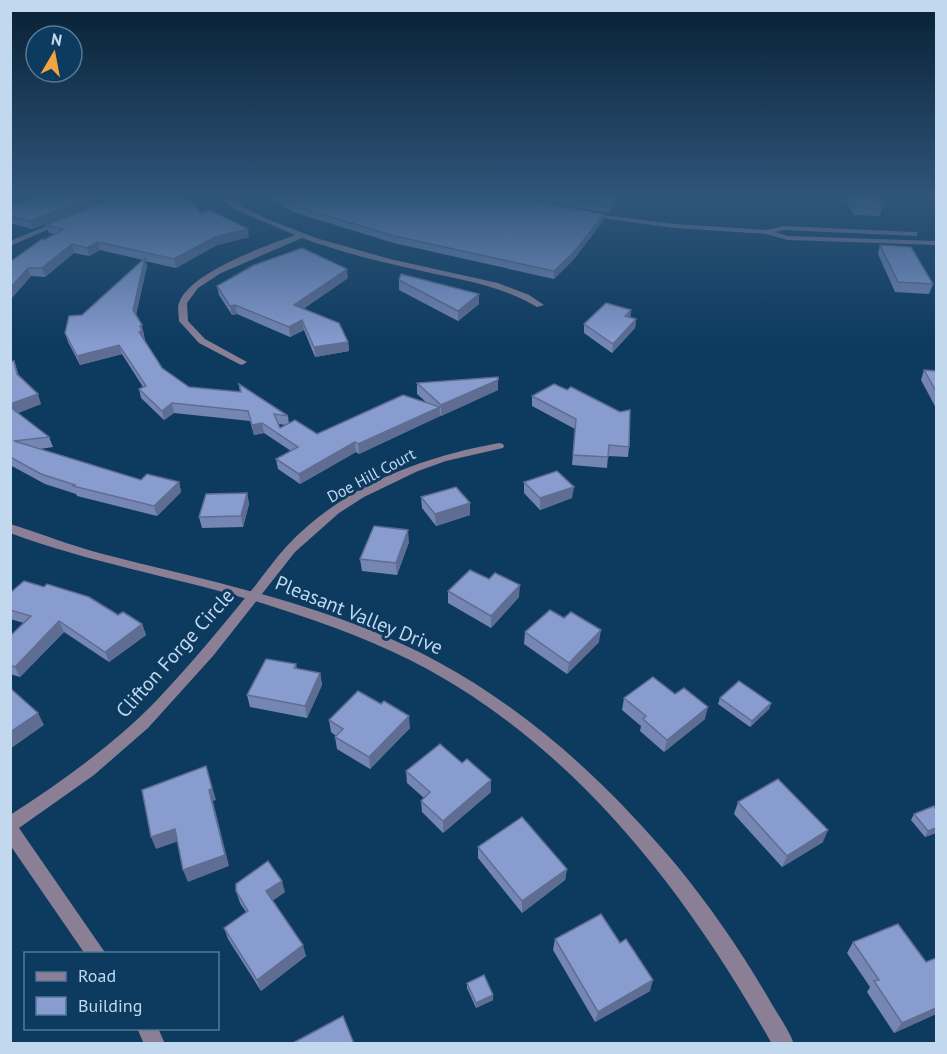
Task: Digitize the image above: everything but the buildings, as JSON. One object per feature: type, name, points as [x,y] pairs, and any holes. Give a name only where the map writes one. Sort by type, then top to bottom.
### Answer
[{"type":"street","points":[[242,362],[217,352],[189,331],[182,314],[184,302],[189,292],[208,275],[276,246]]},
{"type":"street","points":[[337,246],[510,290],[540,305]]},
{"type":"street","name":"Doe Hill Court","points":[[254,596],[290,550],[337,509],[424,465],[472,450],[499,446]]},
{"type":"street","name":"Pleasant Valley Drive","points":[[10,528],[65,547],[254,596],[395,648],[456,678],[517,720],[582,775],[651,847],[714,928],[784,1044]]},
{"type":"street","name":"Clifton Forge Circle","points":[[10,825],[68,787],[158,708],[254,596]]},
{"type":"street","points":[[10,830],[96,952]]},
{"type":"street","points":[[148,1030],[155,1044]]}]
